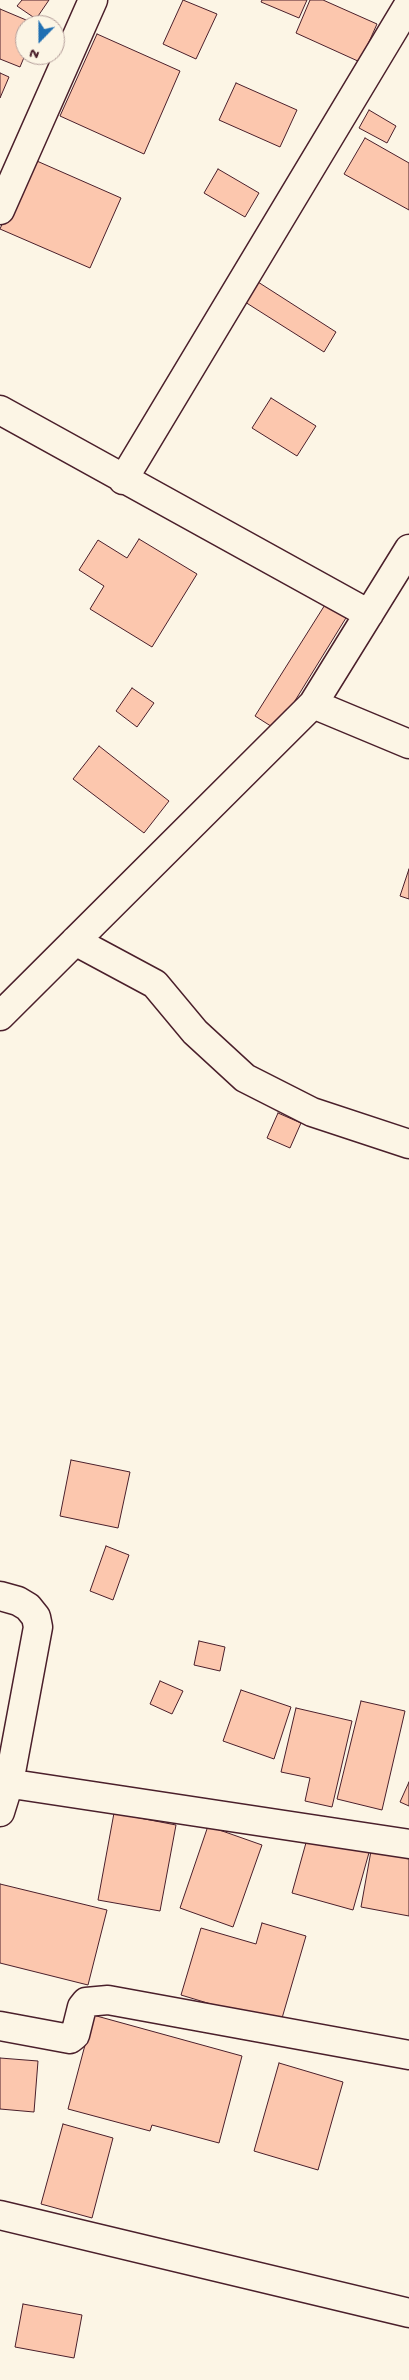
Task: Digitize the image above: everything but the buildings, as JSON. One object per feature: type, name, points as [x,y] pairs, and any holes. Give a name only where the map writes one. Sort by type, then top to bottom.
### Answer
[{"type":"street","points":[[0,210],[93,0]]},
{"type":"street","points":[[123,480],[409,4]]},
{"type":"street","points":[[0,410],[123,480],[369,614]]},
{"type":"street","points":[[0,1016],[314,704],[409,549]]},
{"type":"street","points":[[314,704],[409,744]]},
{"type":"street","points":[[76,941],[155,984],[195,1032],[245,1078],[312,1112],[409,1144]]},
{"type":"street","points":[[0,1596],[18,1601],[28,1607],[36,1617],[38,1627],[0,1812]]},
{"type":"street","points":[[5,1782],[409,1844]]},
{"type":"street","points":[[0,2026],[70,2039],[75,2035],[82,2008],[86,2002],[108,2000],[409,2055]]},
{"type":"street","points":[[0,2215],[409,2313]]}]
